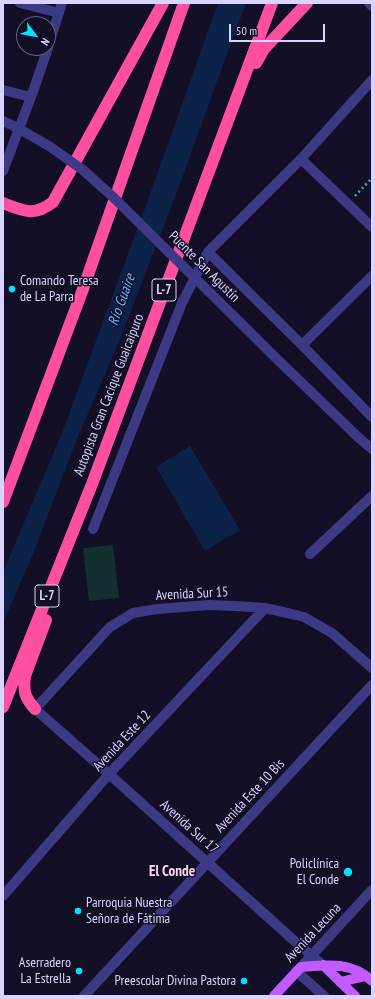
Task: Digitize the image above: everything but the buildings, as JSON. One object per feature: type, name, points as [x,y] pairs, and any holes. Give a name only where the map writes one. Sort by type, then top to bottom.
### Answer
[{"type":"highway","points":[[3,203],[30,212],[37,211],[53,202],[163,3]]},
{"type":"highway","points":[[3,502],[83,289],[184,3]]},
{"type":"highway","name":"Autopista Gran Cacique Guaicaipuro","points":[[3,707],[92,484],[272,3]]},
{"type":"highway","points":[[237,95],[264,49],[307,3]]},
{"type":"highway","points":[[35,709],[28,701],[24,682],[48,617],[92,484]]},
{"type":"main road","points":[[298,969],[323,965],[338,965],[351,968],[369,978]]},
{"type":"main road","name":"Avenida Sur 17","points":[[323,965],[355,996]]},
{"type":"main road","name":"Avenida Lecuna","points":[[274,996],[298,969]]},
{"type":"main road","points":[[340,982],[369,978]]},
{"type":"street","points":[[20,3],[60,8],[56,21]]},
{"type":"street","points":[[369,3],[372,6]]},
{"type":"street","points":[[3,171],[31,98],[45,56]]},
{"type":"street","points":[[93,530],[182,303],[208,252],[301,158],[372,80]]},
{"type":"street","points":[[3,90],[31,98]]},
{"type":"street","name":"Puente San Agustín","points":[[3,121],[48,146],[83,170],[112,196],[280,362],[372,449]]},
{"type":"street","points":[[301,158],[372,227]]},
{"type":"street","points":[[208,252],[372,417]]},
{"type":"street","points":[[302,345],[372,276]]},
{"type":"street","points":[[310,554],[372,496]]},
{"type":"street","name":"Avenida Sur 15","points":[[35,709],[110,627],[133,613],[157,609],[209,605],[235,606],[265,608],[304,617],[332,633],[372,668]]},
{"type":"street","name":"Avenida Este 12","points":[[3,896],[109,774],[265,608]]},
{"type":"street","name":"Avenida Este 10 Bis","points":[[84,996],[372,685]]},
{"type":"street","name":"Avenida Sur 17","points":[[35,709],[311,956],[323,965]]},
{"type":"street","name":"Avenida Lecuna","points":[[298,969],[372,890]]},
{"type":"street","points":[[298,969],[324,996]]},
{"type":"path","points":[[348,203],[372,178]]},
{"type":"green space","points":[[113,545],[119,598],[89,601],[83,548]]},
{"type":"water","name":"Río Guaire","points":[[218,3],[246,3],[180,184],[121,337],[77,439],[33,554],[3,623],[3,572],[62,433],[149,197]]},
{"type":"water","points":[[190,446],[240,530],[205,551],[156,467]]},
{"type":"place","name":"Comando Teresa de La Parra","points":[[12,289]]},
{"type":"place","name":"Policlínica El Conde","points":[[348,872]]},
{"type":"place","name":"Parroquia Nuestra Señora de Fátima","points":[[78,911]]},
{"type":"place","name":"Aserradero La Estrella","points":[[79,971]]},
{"type":"place","name":"Preescolar Divina Pastora","points":[[244,981]]},
{"type":"district","name":"El Conde","points":[[172,872]]}]
